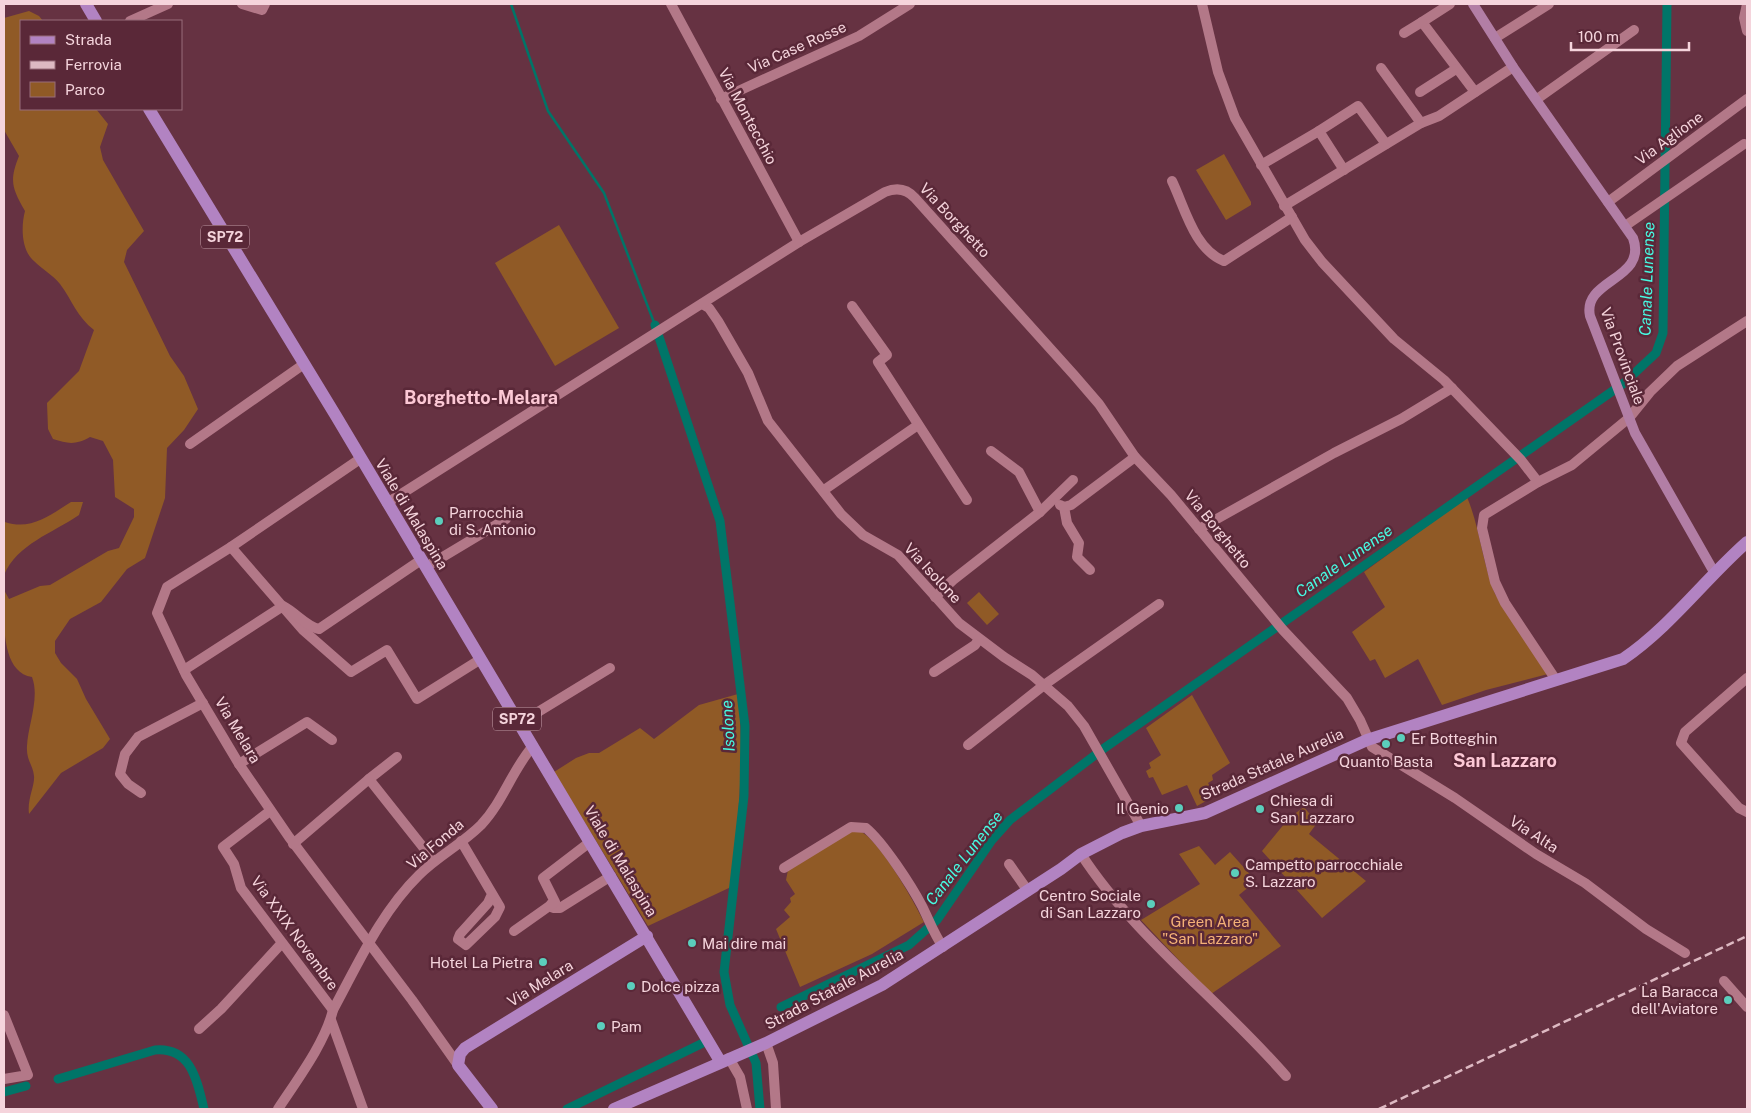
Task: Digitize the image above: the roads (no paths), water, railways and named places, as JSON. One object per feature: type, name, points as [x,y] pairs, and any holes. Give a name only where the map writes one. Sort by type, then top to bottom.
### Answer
[{"type":"main road","points":[[86,4],[95,20]]},
{"type":"main road","name":"Viale di Malaspina","points":[[150,110],[647,936]]},
{"type":"main road","name":"Strada Statale Aurelia","points":[[614,1109],[727,1058],[764,1044],[882,985],[1028,891],[1080,854],[1104,841],[1141,826],[1205,813],[1367,740],[1623,659],[1645,644],[1714,572],[1747,542]]},
{"type":"main road","name":"SP72","points":[[647,936],[709,1039],[727,1058]]},
{"type":"main road","name":"Via Melara","points":[[465,1048],[647,936]]},
{"type":"main road","points":[[458,1065],[460,1054],[465,1048]]},
{"type":"main road","name":"Via Melara","points":[[458,1065],[492,1109]]},
{"type":"street","points":[[132,20],[168,4]]},
{"type":"street","points":[[242,4],[262,10],[265,4]]},
{"type":"street","name":"Via Montecchio","points":[[671,4],[798,242]]},
{"type":"street","name":"Via Case Rosse","points":[[721,99],[859,36],[910,4]]},
{"type":"street","points":[[1202,4],[1212,38],[1218,72],[1236,118],[1284,206],[1305,240],[1322,262],[1388,333],[1452,388],[1519,457],[1538,482]]},
{"type":"street","points":[[1404,33],[1450,4]]},
{"type":"street","name":"Via Provinciale","points":[[1473,4],[1513,67],[1633,238],[1636,254],[1626,270],[1594,295],[1589,306],[1590,316],[1628,418],[1663,484],[1714,572]]},
{"type":"street","points":[[1495,38],[1549,4]]},
{"type":"street","points":[[1747,4],[1744,18],[1747,31]]},
{"type":"street","points":[[1422,22],[1475,92]]},
{"type":"street","points":[[1537,99],[1634,30]]},
{"type":"street","points":[[1284,206],[1421,123],[1440,116],[1513,67]]},
{"type":"street","points":[[1381,68],[1421,123]]},
{"type":"street","points":[[1420,92],[1456,68]]},
{"type":"street","name":"Via Aglione","points":[[1608,202],[1747,99]]},
{"type":"street","points":[[1261,165],[1358,106],[1386,144]]},
{"type":"street","points":[[1319,131],[1344,170]]},
{"type":"street","points":[[1625,226],[1744,144]]},
{"type":"street","points":[[1172,181],[1203,247],[1212,256],[1224,261],[1292,217]]},
{"type":"street","name":"Via Borghetto","points":[[387,503],[798,242],[885,192],[895,189],[909,192],[1099,404],[1135,457],[1199,529],[1280,626],[1347,698],[1360,720],[1367,740]]},
{"type":"street","name":"Via Isolone","points":[[702,304],[708,308],[718,321],[743,364],[768,421],[824,490],[840,514],[854,527],[898,555],[960,623],[979,639],[1032,675],[1068,706],[1084,726],[1141,826]]},
{"type":"street","points":[[852,306],[887,355],[878,362],[967,500]]},
{"type":"street","points":[[1556,680],[1505,603],[1495,582],[1481,525],[1482,518],[1488,510],[1572,465],[1628,418],[1650,392],[1677,366],[1747,321]]},
{"type":"street","points":[[190,444],[304,364]]},
{"type":"street","points":[[1199,529],[1334,453],[1401,419],[1452,388]]},
{"type":"street","points":[[824,490],[918,425]]},
{"type":"street","points":[[991,451],[1019,472],[1040,512]]},
{"type":"street","points":[[1064,507],[1071,505],[1135,457]]},
{"type":"street","name":"Via Melara","points":[[360,459],[231,547],[167,586],[157,613],[184,670],[239,764],[270,811],[443,1041],[458,1065]]},
{"type":"street","points":[[935,597],[953,580],[1040,512],[1073,480]]},
{"type":"street","points":[[1053,500],[1064,507],[1067,523],[1079,543],[1077,556],[1090,570]]},
{"type":"street","points":[[283,606],[294,612],[312,628],[319,628],[423,564],[506,519]]},
{"type":"street","points":[[231,547],[303,630],[351,672],[387,650],[417,699],[481,659]]},
{"type":"street","points":[[968,745],[1044,685],[1159,604]]},
{"type":"street","points":[[184,670],[283,606]]},
{"type":"street","points":[[934,672],[974,645],[979,639]]},
{"type":"street","points":[[520,723],[610,668]]},
{"type":"street","points":[[1747,678],[1685,732],[1681,743],[1739,808],[1747,812]]},
{"type":"street","points":[[141,793],[128,784],[120,774],[124,754],[138,737],[203,703]]},
{"type":"street","points":[[239,764],[307,722],[332,740]]},
{"type":"street","name":"Via Alta","points":[[1367,740],[1372,747],[1387,758],[1413,772],[1536,854],[1585,883],[1646,929],[1686,953]]},
{"type":"street","name":"Via Fonda","points":[[278,1109],[331,1020],[333,1010],[370,943],[404,893],[434,861],[481,825],[533,746]]},
{"type":"street","points":[[294,844],[397,757]]},
{"type":"street","points":[[369,779],[434,861]]},
{"type":"street","name":"Via XXIX Novembre","points":[[270,811],[222,847],[234,864],[241,888],[281,944],[333,1010]]},
{"type":"street","points":[[784,868],[851,827],[860,826],[866,828],[892,861],[921,905],[933,932],[943,947]]},
{"type":"street","points":[[461,841],[500,907],[499,911],[466,945],[463,945],[458,939],[460,934],[488,902],[492,894]]},
{"type":"street","points":[[514,931],[555,902],[543,878],[590,842]]},
{"type":"street","points":[[1080,854],[1094,875],[1137,923],[1286,1076]]},
{"type":"street","points":[[1009,864],[1028,891]]},
{"type":"street","points":[[551,904],[553,908],[560,908],[611,876]]},
{"type":"street","points":[[199,1029],[221,1009],[281,944]]},
{"type":"street","points":[[1724,981],[1747,1007]]},
{"type":"street","points":[[4,1015],[28,1075],[4,1079]]},
{"type":"street","points":[[331,1020],[363,1109]]},
{"type":"street","points":[[443,1041],[453,1047],[465,1048]]},
{"type":"street","points":[[764,1044],[773,1063],[776,1109]]},
{"type":"street","points":[[727,1058],[740,1077],[747,1109]]},
{"type":"waterway","points":[[511,4],[548,111],[604,193],[655,325]]},
{"type":"waterway","name":"Canale Lunense","points":[[781,1007],[909,945],[937,920],[992,840],[1010,820],[1103,749],[1624,383],[1656,353],[1663,333],[1667,4]]},
{"type":"waterway","name":"Isolone","points":[[655,325],[720,521],[745,726],[744,796],[724,972],[730,1005],[756,1063],[760,1109]]},
{"type":"waterway","name":"Canale Lunense","points":[[567,1109],[705,1042]]},
{"type":"waterway","name":"Canale Lunense","points":[[58,1079],[155,1050],[167,1050],[177,1054],[190,1068],[195,1077],[204,1109]]},
{"type":"waterway","name":"Canale Lunense","points":[[4,1092],[26,1086]]},
{"type":"railway","points":[[1379,1109],[1747,936]]},
{"type":"place","name":"Parrocchia di S. Antonio","points":[[439,521]]},
{"type":"place","name":"Er Botteghin","points":[[1401,738]]},
{"type":"place","name":"Quanto Basta","points":[[1386,744]]},
{"type":"place","name":"Il Genio","points":[[1179,808]]},
{"type":"place","name":"Chiesa di San Lazzaro","points":[[1260,809]]},
{"type":"place","name":"Campetto parrocchiale S. Lazzaro","points":[[1235,873]]},
{"type":"place","name":"Centro Sociale di San Lazzaro","points":[[1151,904]]},
{"type":"place","name":"Mai dire mai","points":[[692,943]]},
{"type":"place","name":"Hotel La Pietra","points":[[543,962]]},
{"type":"place","name":"Dolce pizza","points":[[631,986]]},
{"type":"place","name":"La Baracca dell'Aviatore","points":[[1728,1000]]},
{"type":"place","name":"Pam","points":[[601,1026]]},
{"type":"district","name":"Borghetto-Melara","points":[[481,397]]},
{"type":"district","name":"San Lazzaro","points":[[1505,760]]},
{"type":"park label","name":"Green Area \"San Lazzaro\"","points":[[1210,930]]}]
